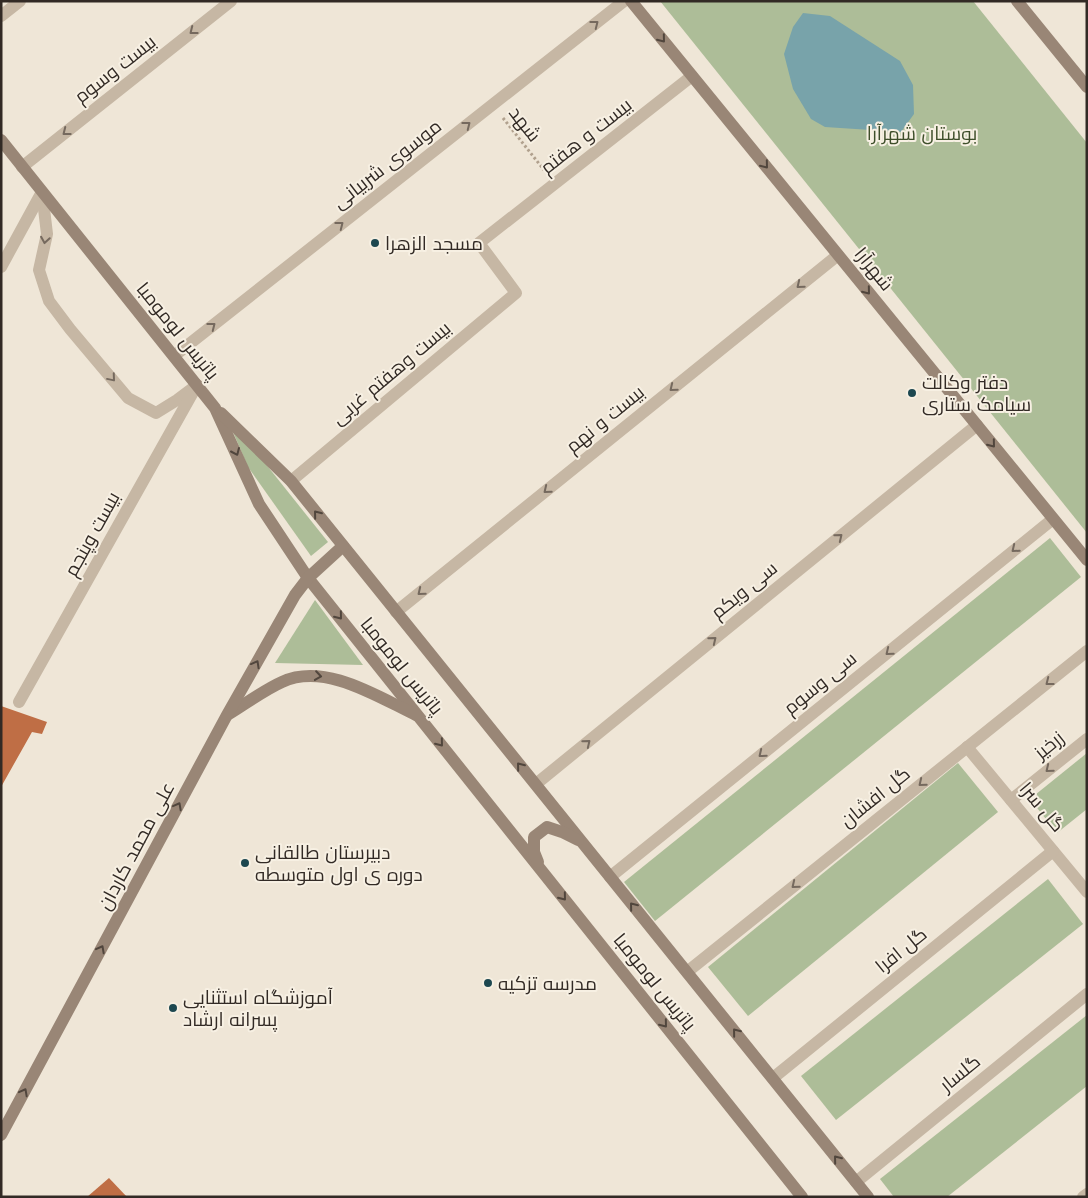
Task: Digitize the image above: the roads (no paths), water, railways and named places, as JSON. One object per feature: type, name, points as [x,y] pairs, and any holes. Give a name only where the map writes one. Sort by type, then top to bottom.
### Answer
[{"type":"main road","name":"شهرآرا","points":[[631,1],[1087,560]]},
{"type":"main road","points":[[1017,1],[1087,87]]},
{"type":"main road","name":"پاتریس لومومبا","points":[[1,140],[215,408],[291,481],[868,1197]]},
{"type":"main road","name":"پاتریس لومومبا","points":[[215,408],[259,504],[308,578],[802,1197]]},
{"type":"main road","name":"علی محمد کاردان","points":[[1,1135],[227,715],[295,595],[308,578],[343,546]]},
{"type":"main road","points":[[227,715],[283,681],[310,675],[339,679],[419,717]]},
{"type":"main road","points":[[543,872],[534,852],[534,837],[547,827],[582,842]]},
{"type":"street","points":[[1,16],[20,1]]},
{"type":"street","name":"بیست وسوم","points":[[22,167],[232,1]]},
{"type":"street","name":"موسوی شربیانی","points":[[174,356],[624,1]]},
{"type":"street","name":"بیست و هفتم","points":[[516,293],[480,244],[692,76]]},
{"type":"street","points":[[1,267],[42,192]]},
{"type":"street","points":[[42,192],[47,234],[39,270],[49,301],[70,329],[128,398],[156,413],[197,385]]},
{"type":"street","name":"بیست و نهم","points":[[396,612],[838,255]]},
{"type":"street","name":"بیست وهفتم غربی","points":[[291,481],[516,293]]},
{"type":"street","name":"بیست وپنجم","points":[[19,702],[197,385]]},
{"type":"street","name":"سی ویکم","points":[[536,784],[977,425]]},
{"type":"street","name":"سی وسوم","points":[[610,877],[1053,519]]},
{"type":"street","name":"گل افشان","points":[[687,972],[1087,651]]},
{"type":"street","name":"زرخیز","points":[[1011,800],[1087,739]]},
{"type":"street","name":"گل سرا","points":[[967,747],[1086,890]]},
{"type":"street","name":"گل افرا","points":[[773,1078],[1053,851]]},
{"type":"street","name":"گلسار","points":[[856,1182],[1087,994]]},
{"type":"street","points":[[1083,1197],[1087,1194]]},
{"type":"water","points":[[803,13],[830,16],[900,61],[913,85],[914,114],[901,132],[825,127],[811,119],[793,89],[784,54],[793,27]]},
{"type":"place","name":"مسجد الزهرا","points":[[375,243]]},
{"type":"place","name":"دفتر وکالت سیامک ستاری","points":[[912,393]]},
{"type":"place","name":"دبیرستان طالقانی دوره ی اول متوسطه","points":[[245,863]]},
{"type":"place","name":"مدرسه تزکیه","points":[[488,983]]},
{"type":"place","name":"آموزشگاه استثنایی پسرانه ارشاد","points":[[173,1008]]},
{"type":"park label","name":"بوستان شهرآرا","points":[[922,133]]}]
